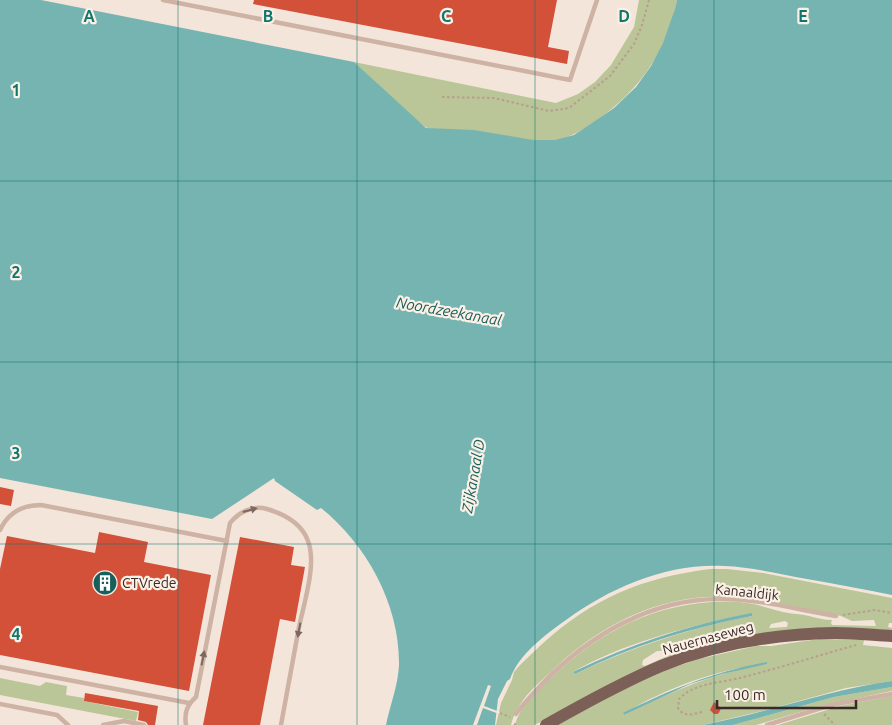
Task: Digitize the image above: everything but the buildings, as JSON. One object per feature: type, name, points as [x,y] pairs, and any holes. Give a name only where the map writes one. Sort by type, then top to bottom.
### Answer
[{"type":"main road","name":"Nauernaseweg","points":[[546,725],[610,690],[653,670],[683,658],[725,646],[767,638],[812,634],[837,633],[892,636]]},
{"type":"lane","points":[[163,0],[570,80],[597,0]]},
{"type":"lane","points":[[0,530],[10,516],[20,509],[41,505],[227,541]]},
{"type":"lane","points":[[186,725],[186,713],[189,704],[196,697],[230,522],[244,511],[262,508],[292,520],[302,530],[308,541],[311,560],[310,574],[280,725]]},
{"type":"lane","name":"Kanaaldijk","points":[[516,716],[551,674],[574,654],[617,626],[649,611],[671,604],[699,599],[745,600],[836,616]]},
{"type":"lane","points":[[0,667],[189,704]]},
{"type":"lane","points":[[767,725],[820,708],[892,694]]},
{"type":"lane","points":[[0,704],[57,715],[68,725]]},
{"type":"lane","points":[[103,725],[124,721],[144,725]]},
{"type":"path","points":[[836,616],[875,610],[892,613]]},
{"type":"path","points":[[702,712],[689,715],[682,713],[678,708],[679,699],[700,687],[739,679],[863,643]]},
{"type":"path","points":[[820,708],[834,725]]},
{"type":"path","points":[[500,713],[516,716]]},
{"type":"green space","points":[[639,0],[677,0],[673,18],[659,53],[638,83],[612,109],[578,132],[556,140],[537,141],[477,131],[428,128],[404,109],[354,62],[556,103],[578,94],[595,82],[611,65],[634,27]]},
{"type":"green space","points":[[710,569],[727,569],[763,573],[892,598],[892,623],[889,623],[888,627],[892,628],[892,631],[735,639],[534,725],[515,725],[521,711],[530,699],[572,659],[615,630],[637,619],[661,611],[686,605],[712,602],[739,602],[786,613],[832,620],[832,625],[876,626],[874,620],[852,621],[841,616],[754,599],[702,597],[656,606],[613,625],[593,637],[557,666],[530,692],[518,708],[511,725],[496,725],[501,703],[514,672],[560,629],[599,603],[619,593],[662,578]],"holes":[[[739,616],[752,616],[706,626],[662,639],[618,655],[575,674],[573,672],[632,645],[718,620]],[[785,621],[788,623],[787,627],[769,628],[771,624]],[[720,633],[726,634],[728,637],[703,643],[702,641]],[[692,642],[699,643],[697,646],[680,652],[676,649]],[[657,651],[671,653],[645,666],[642,665],[643,660]]]},
{"type":"green space","points":[[819,639],[864,640],[863,645],[892,648],[892,681],[846,688],[703,725],[557,725],[611,695],[666,670],[699,659],[756,646],[771,646]],"holes":[[[767,664],[728,672],[694,684],[623,714],[657,696],[692,681],[729,670]]]},
{"type":"green space","points":[[0,678],[40,686],[46,682],[67,686],[66,695],[84,698],[84,701],[138,712],[136,721],[0,695]]},
{"type":"green space","points":[[892,687],[892,691],[824,705],[756,725],[733,725],[834,697]]},
{"type":"green space","points":[[892,696],[892,725],[778,725],[840,706]]},
{"type":"water","points":[[0,0],[41,0],[354,62],[426,128],[474,130],[533,140],[555,140],[574,135],[614,108],[636,87],[651,66],[663,43],[677,0],[892,0],[892,595],[766,571],[724,566],[703,566],[661,573],[621,588],[583,608],[550,632],[526,653],[507,681],[498,699],[495,725],[386,725],[396,688],[399,665],[394,620],[378,578],[366,558],[338,523],[321,508],[317,510],[275,481],[274,478],[212,519],[0,478]]},
{"type":"water","points":[[752,613],[752,616],[706,626],[661,639],[575,674],[573,672],[660,636],[705,623]]},
{"type":"water","points":[[767,662],[767,664],[722,674],[690,684],[624,715],[623,713],[693,682],[747,666]]},
{"type":"water","points":[[892,681],[892,687],[834,697],[733,725],[703,725],[844,690]]},
{"type":"pier","points":[[488,685],[491,686],[484,706],[500,712],[499,714],[483,708],[477,725],[473,725]]},
{"type":"place","name":"CTVrede","points":[[105,583]]},
{"type":"water label","name":"Noordzeekanaal","points":[[449,311]]},
{"type":"water label","name":"Zijkanaal D","points":[[473,476]]}]
